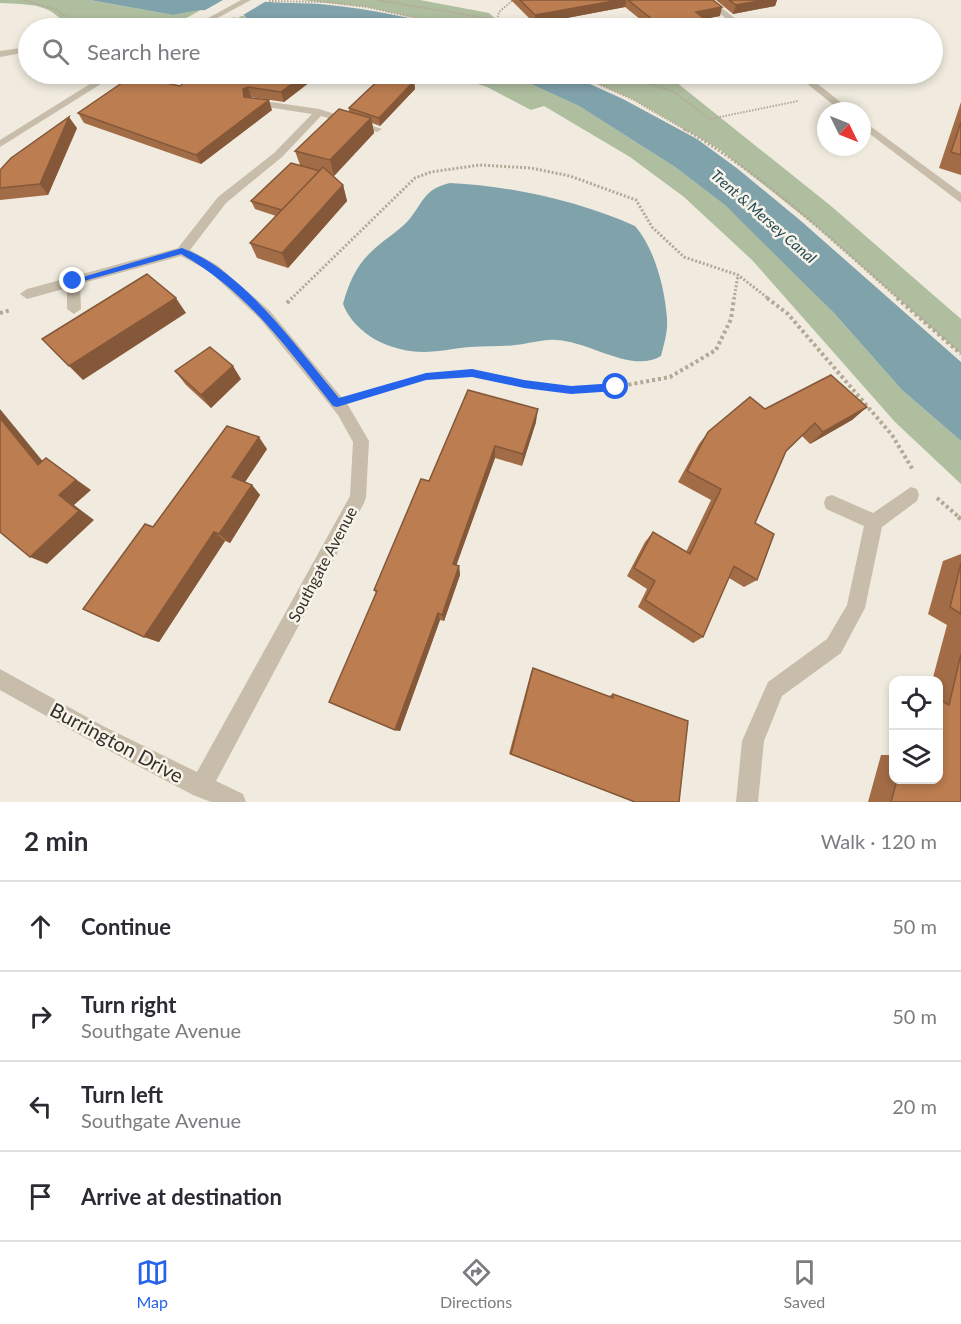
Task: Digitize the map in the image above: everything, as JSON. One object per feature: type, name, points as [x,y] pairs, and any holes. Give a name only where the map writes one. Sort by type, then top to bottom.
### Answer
[{"type":"street","points":[[213,18],[247,0]]},
{"type":"street","points":[[707,0],[730,18]]},
{"type":"street","points":[[0,54],[18,51]]},
{"type":"street","points":[[0,144],[96,84]]},
{"type":"street","points":[[813,84],[836,102]]},
{"type":"street","points":[[251,102],[319,112],[377,129]]},
{"type":"street","points":[[27,294],[182,251],[222,200],[278,155],[319,112]]},
{"type":"street","points":[[0,129],[15,133]]},
{"type":"street","points":[[871,130],[961,199]]},
{"type":"street","name":"Southgate Avenue","points":[[182,251],[213,268],[269,320],[337,403],[362,441],[358,497],[201,787]]},
{"type":"street","points":[[73,281],[74,309]]},
{"type":"street","points":[[747,802],[753,741],[775,689],[834,646],[856,608],[874,522],[920,493]]},
{"type":"street","points":[[832,503],[874,522]]},
{"type":"street","name":"Burrington Drive","points":[[0,679],[96,733],[235,802]]},
{"type":"path","points":[[24,0],[55,9],[68,18]]},
{"type":"path","points":[[265,0],[325,2],[367,7],[415,18]]},
{"type":"path","points":[[377,0],[485,18]]},
{"type":"path","points":[[498,18],[499,12],[513,0]]},
{"type":"path","points":[[598,84],[634,100],[719,148],[818,228],[961,354]]},
{"type":"path","points":[[652,84],[674,92],[710,118],[827,95]]},
{"type":"path","points":[[269,320],[415,178],[435,170],[480,164],[549,171],[636,200],[652,227],[684,257],[738,275],[788,314],[892,435],[916,475]]},
{"type":"path","points":[[337,403],[426,376],[472,373],[524,384],[571,390],[616,387],[669,377],[716,350],[731,319],[738,275]]},
{"type":"path","points":[[920,493],[961,519]]},
{"type":"green space","points":[[0,0],[90,0],[173,15],[201,10],[186,18],[59,18],[46,9],[30,5],[0,3]]},
{"type":"green space","points":[[301,0],[420,0],[489,13],[495,18],[415,18],[367,7]]},
{"type":"green space","points":[[238,15],[246,18],[232,18]]},
{"type":"green space","points":[[478,84],[531,84],[579,106],[675,167],[726,206],[772,249],[834,313],[902,390],[961,441],[961,484],[895,422],[752,260],[684,197],[630,157],[544,106],[531,110]]},
{"type":"green space","points":[[598,84],[678,84],[831,206],[961,319],[961,354],[818,228],[719,149],[634,100]]},
{"type":"water","points":[[90,0],[245,0],[319,4],[408,18],[246,18],[244,15],[201,10],[173,15]]},
{"type":"water","name":"Trent & Mersey Canal","points":[[531,84],[590,84],[623,99],[697,139],[738,169],[801,221],[961,362],[961,441],[902,390],[834,313],[726,206],[675,167],[579,106]]},
{"type":"water","points":[[450,183],[497,187],[544,196],[591,209],[635,226],[648,246],[658,270],[664,295],[667,324],[661,356],[650,361],[637,361],[582,345],[551,340],[509,346],[470,347],[430,352],[412,351],[387,345],[365,333],[356,325],[343,304],[357,270],[371,252],[407,222],[429,193]]},
{"type":"pier","points":[[223,0],[268,0],[238,18],[200,13]]},
{"type":"building","points":[[520,0],[619,0],[535,15]]},
{"type":"building","points":[[628,0],[713,0],[722,7],[696,12],[703,18],[650,18]]},
{"type":"building","points":[[729,0],[765,0],[736,5]]},
{"type":"building","points":[[120,84],[180,86],[182,84],[292,84],[281,92],[248,87],[243,89],[244,97],[269,100],[196,155],[78,113]]},
{"type":"building","points":[[374,84],[411,84],[379,118],[349,108]]},
{"type":"building","points":[[339,109],[371,118],[330,160],[295,151]]},
{"type":"building","points":[[69,117],[40,184],[0,188],[0,170],[11,158]]},
{"type":"building","points":[[961,122],[961,155],[951,152]]},
{"type":"building","points":[[291,163],[320,171],[282,210],[251,201]]},
{"type":"building","points":[[323,167],[343,185],[282,253],[250,243]]},
{"type":"building","points":[[147,274],[176,298],[69,366],[42,339]]},
{"type":"building","points":[[210,347],[233,366],[201,395],[175,371]]},
{"type":"building","points":[[831,375],[867,407],[823,432],[815,423],[786,451],[755,523],[774,534],[757,580],[734,566],[703,637],[645,600],[655,581],[634,568],[653,532],[690,554],[721,489],[687,471],[708,432],[750,397],[765,409]]},
{"type":"building","points":[[468,390],[538,409],[523,454],[495,446],[453,564],[459,566],[442,615],[438,613],[395,730],[329,702],[377,591],[374,590],[421,479],[429,481]]},
{"type":"building","points":[[0,418],[38,465],[46,458],[76,480],[59,495],[79,511],[30,557],[0,532]]},
{"type":"building","points":[[227,426],[259,437],[232,477],[252,485],[219,534],[214,532],[144,637],[83,609],[145,524],[153,527]]},
{"type":"building","points":[[961,563],[961,614],[950,607]]},
{"type":"building","points":[[961,654],[961,802],[891,802],[896,784],[943,784],[943,701],[949,705]]},
{"type":"building","points":[[533,668],[613,698],[613,694],[688,721],[679,802],[635,802],[511,754]]},
{"type":"route","points":[[73,281],[182,251],[213,268],[266,315],[337,403],[426,376],[472,373],[524,384],[571,390],[616,387]]}]
